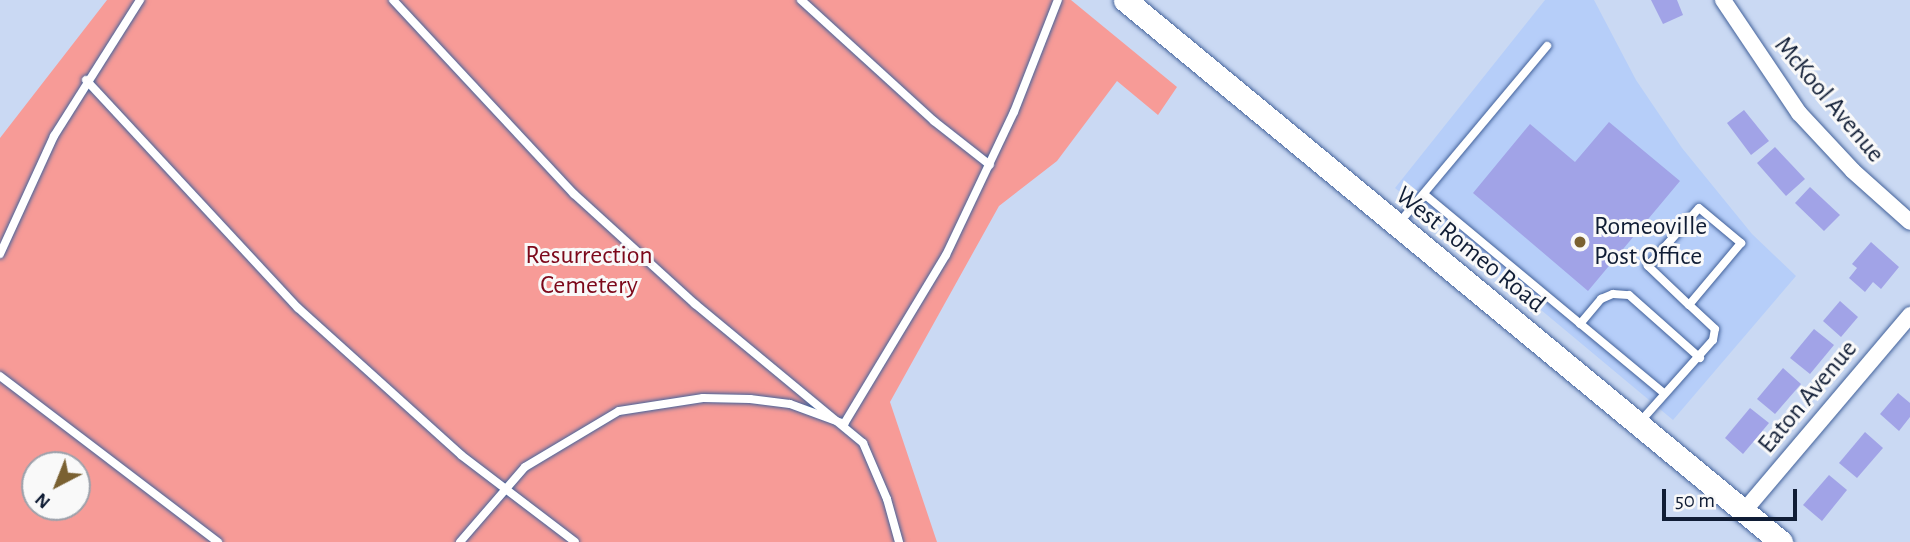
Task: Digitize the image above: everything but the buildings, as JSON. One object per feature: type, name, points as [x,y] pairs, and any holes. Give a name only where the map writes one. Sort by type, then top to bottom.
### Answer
[{"type":"main road","name":"West Romeo Road","points":[[1125,0],[1781,542]]},
{"type":"street","name":"McKool Avenue","points":[[1723,0],[1799,113],[1853,171],[1910,222]]},
{"type":"street","name":"Eaton Avenue","points":[[1744,511],[1910,315]]},
{"type":"lane","points":[[0,254],[20,202],[86,80],[141,0]]},
{"type":"lane","points":[[393,0],[509,129],[623,240],[844,424],[868,454],[899,542]]},
{"type":"lane","points":[[801,0],[933,121],[990,165]]},
{"type":"lane","points":[[844,424],[946,255],[990,165],[1058,0]]},
{"type":"lane","points":[[1396,226],[1547,46]]},
{"type":"lane","points":[[86,80],[298,308],[503,488],[575,542]]},
{"type":"lane","points":[[1424,194],[1664,393]]},
{"type":"lane","points":[[1639,423],[1664,393],[1700,358],[1713,340],[1715,329],[1689,305],[1648,266],[1699,208],[1741,243],[1689,305]]},
{"type":"lane","points":[[1580,324],[1601,299],[1613,293],[1629,296],[1700,358]]},
{"type":"lane","points":[[0,376],[218,542]]},
{"type":"lane","points":[[460,542],[503,488],[525,467],[585,428],[619,411],[653,402],[750,399],[790,404],[844,424]]},
{"type":"shaded area","points":[[1545,0],[1594,0],[1636,80],[1682,148],[1752,234],[1796,276],[1673,420],[1395,188]]},
{"type":"green space","name":"Resurrection Cemetery","points":[[107,0],[1071,0],[1177,87],[1158,115],[1117,81],[1057,161],[999,206],[890,402],[937,542],[0,542],[0,138]]},
{"type":"place","name":"Romeoville Post Office","points":[[1580,242]]}]
